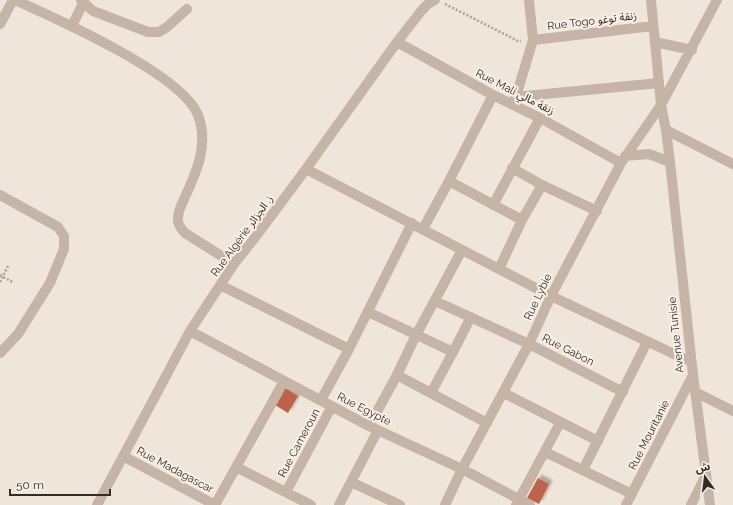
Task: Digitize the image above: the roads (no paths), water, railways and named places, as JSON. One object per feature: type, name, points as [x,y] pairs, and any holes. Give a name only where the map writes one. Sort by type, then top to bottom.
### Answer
[{"type":"street","points":[[0,24],[14,0],[72,26],[150,70],[186,98],[198,115],[203,134],[202,153],[177,219],[180,227],[192,239],[234,264]]},
{"type":"street","points":[[529,0],[534,40],[514,101],[659,83]]},
{"type":"street","name":"Avenue Tunisie","points":[[650,0],[656,42],[661,105],[670,162],[691,362],[710,505]]},
{"type":"street","name":"Rue Lybie","points":[[445,505],[462,469],[504,393],[552,296],[623,160],[661,105],[692,50],[717,0]]},
{"type":"street","points":[[72,26],[82,2],[93,11],[148,32],[159,32],[167,27],[187,9]]},
{"type":"street","name":"Rue Algérie ز. الجزائر","points":[[97,505],[190,331],[234,264],[306,169],[396,42],[428,4],[439,2]]},
{"type":"street","name":"Rue Togo زنقة توغو","points":[[534,40],[653,26]]},
{"type":"street","name":"Rue Mali زنقة مالي","points":[[396,42],[493,95],[514,101],[540,118],[623,160]]},
{"type":"street","points":[[656,42],[692,50]]},
{"type":"street","points":[[423,230],[450,181],[493,95]]},
{"type":"street","points":[[493,205],[540,118]]},
{"type":"street","points":[[666,130],[733,164]]},
{"type":"street","points":[[623,160],[649,154],[670,162]]},
{"type":"street","points":[[512,168],[542,185],[597,211]]},
{"type":"street","points":[[306,169],[552,296],[691,362]]},
{"type":"street","points":[[450,181],[522,220]]},
{"type":"street","points":[[499,269],[522,220],[542,185]]},
{"type":"street","points":[[0,195],[58,227],[64,236],[64,249],[50,283],[18,334],[0,353]]},
{"type":"street","points":[[321,400],[349,349],[412,223]]},
{"type":"street","points":[[369,426],[462,250]]},
{"type":"street","points":[[220,285],[349,349]]},
{"type":"street","name":"Rue Gabon","points":[[435,301],[529,344],[623,392]]},
{"type":"street","points":[[368,312],[453,352]]},
{"type":"street","points":[[431,394],[471,317]]},
{"type":"street","name":"Rue Egypte","points":[[190,331],[369,426],[462,469],[517,502],[530,505]]},
{"type":"street","points":[[583,470],[647,342]]},
{"type":"street","points":[[397,375],[487,423]]},
{"type":"street","name":"Rue Mouritanie","points":[[626,505],[693,375]]},
{"type":"street","points":[[215,505],[284,381]]},
{"type":"street","points":[[695,392],[733,411]]},
{"type":"street","points":[[504,393],[560,423],[598,441]]},
{"type":"street","name":"Rue Cameroun","points":[[286,492],[332,406]]},
{"type":"street","points":[[517,502],[560,423]]},
{"type":"street","points":[[339,505],[378,430]]},
{"type":"street","points":[[544,452],[632,494]]},
{"type":"street","name":"Rue Madagascar","points":[[123,456],[215,505]]},
{"type":"street","points":[[236,467],[312,505]]},
{"type":"street","points":[[691,505],[706,475]]},
{"type":"street","points":[[351,482],[400,505]]}]
